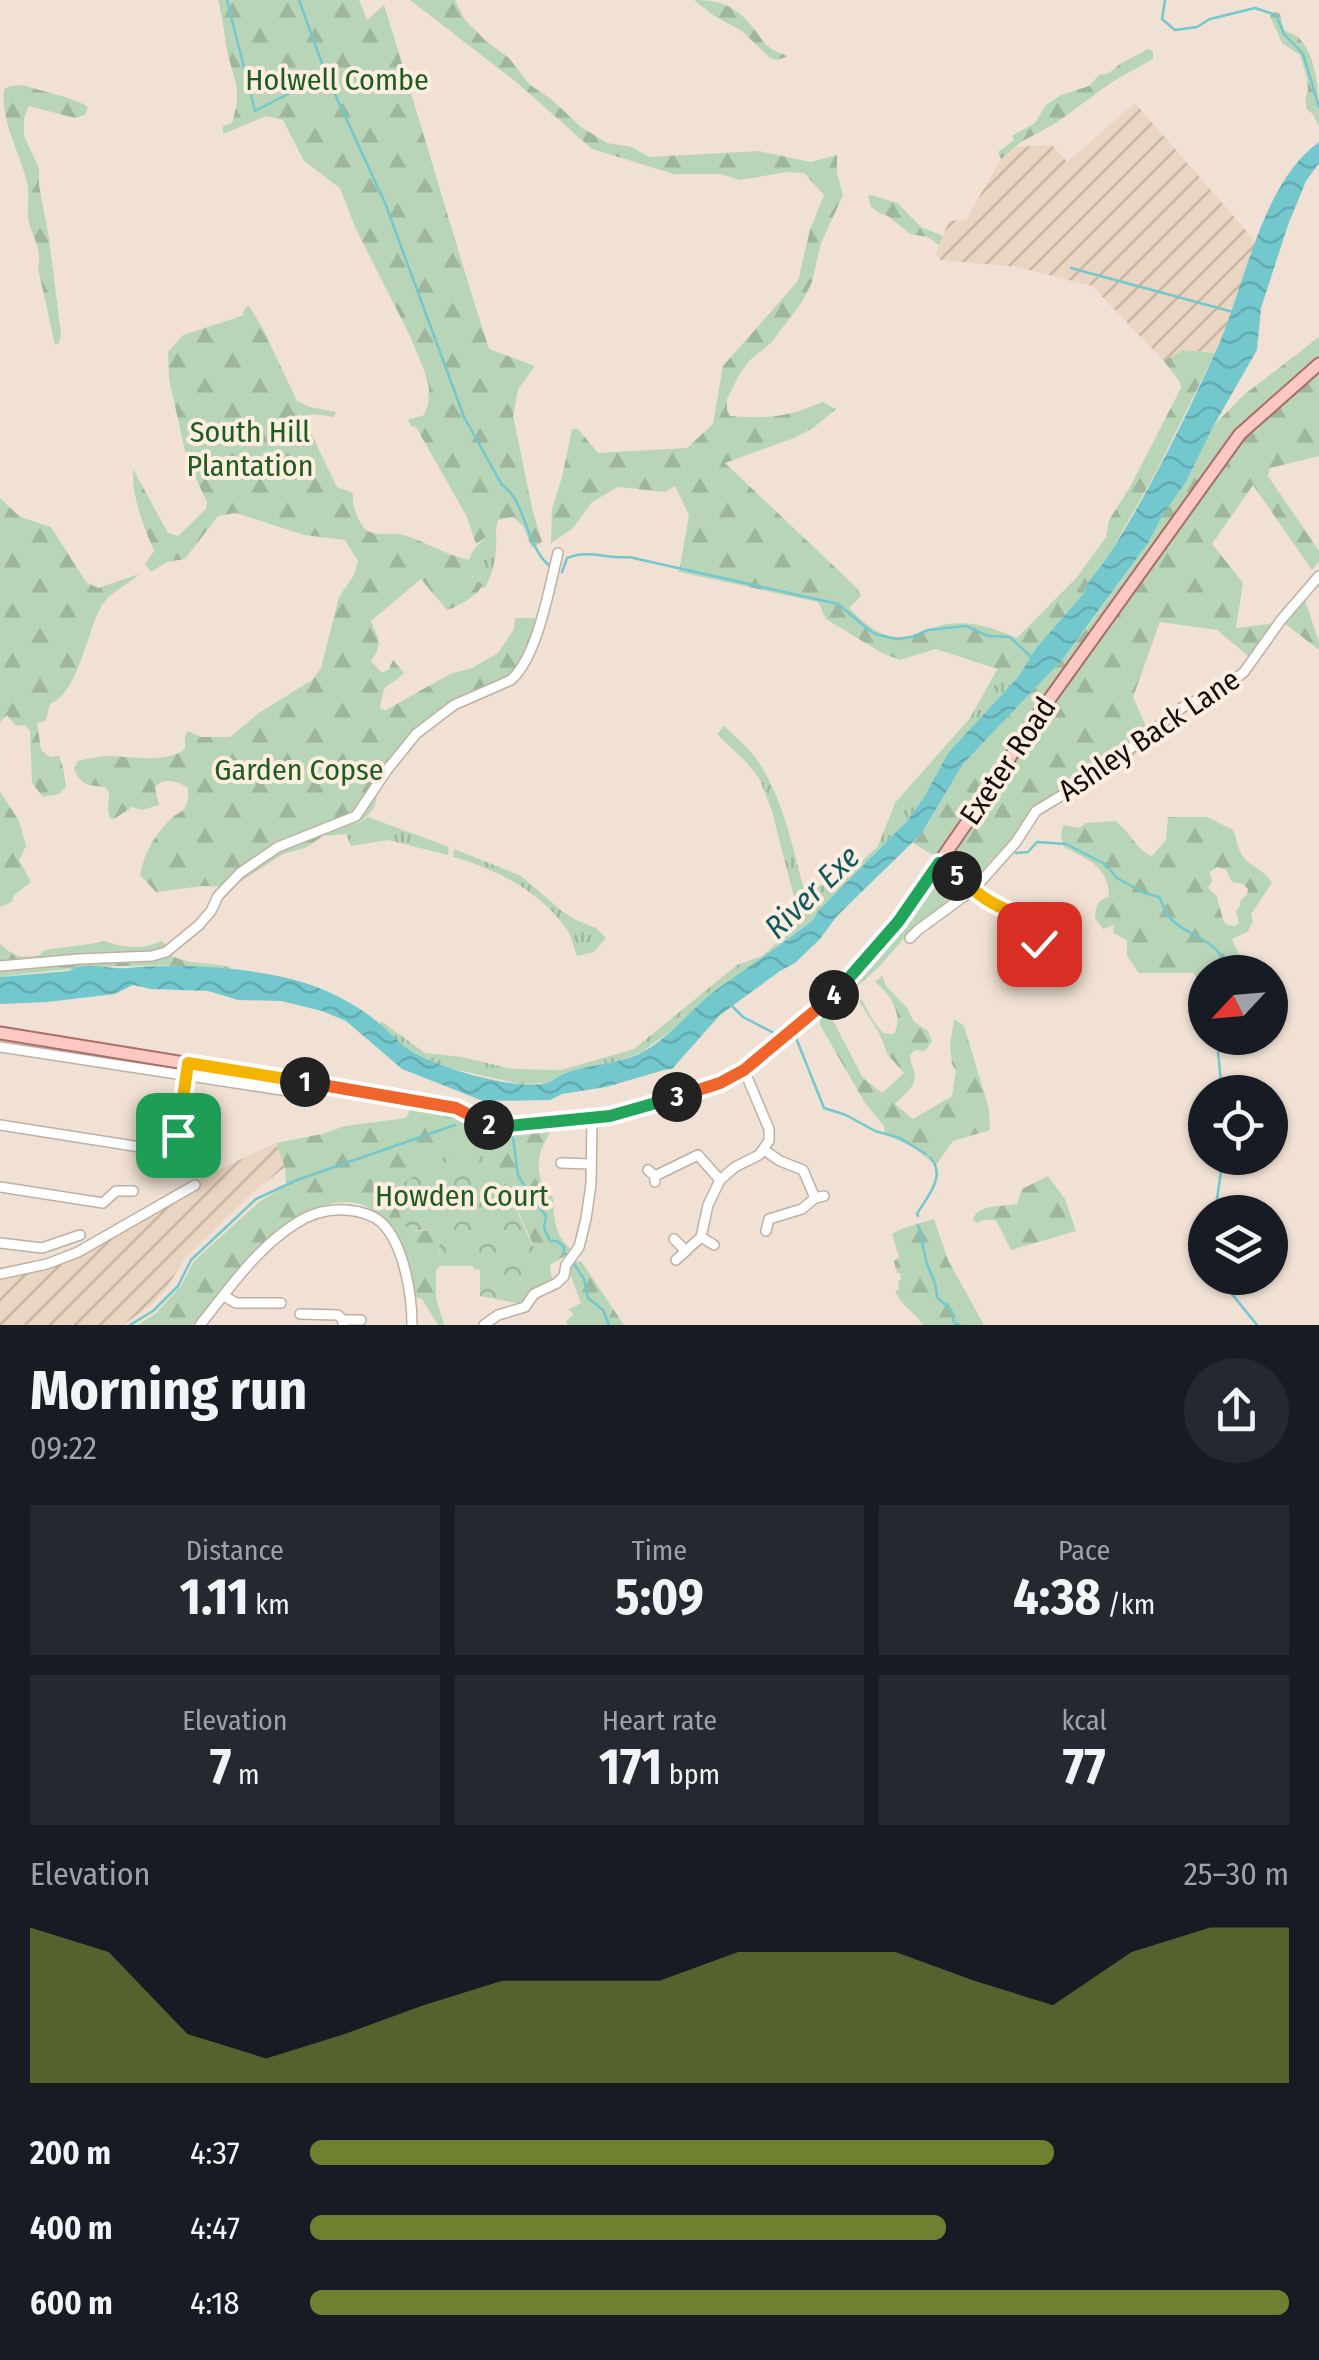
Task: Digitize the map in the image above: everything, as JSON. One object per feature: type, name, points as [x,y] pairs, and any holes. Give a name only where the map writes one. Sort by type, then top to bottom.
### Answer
[{"type":"main road","name":"Exeter Road","points":[[187,1069],[436,1104],[463,1111],[494,1126],[610,1116],[706,1088],[744,1070],[811,1017],[898,922],[1028,729],[1240,434],[1319,364]]},
{"type":"main road","points":[[0,1033],[187,1069]]},
{"type":"street","points":[[0,966],[166,952],[199,925],[218,896],[240,873],[278,846],[356,816],[416,734],[454,705],[512,680],[525,664],[558,554]]},
{"type":"street","name":"Ashley Back Lane","points":[[974,889],[1016,842],[1036,811],[1099,773],[1183,707],[1228,686],[1244,672],[1319,576]]},
{"type":"street","points":[[939,863],[985,899],[1021,918],[1043,952]]},
{"type":"street","points":[[910,938],[974,889]]},
{"type":"street","points":[[0,1048],[187,1069],[288,1092]]},
{"type":"street","points":[[0,1125],[170,1149],[177,1143],[187,1069]]},
{"type":"street","points":[[676,1260],[701,1237],[708,1205],[720,1180],[764,1150],[769,1141],[769,1128],[744,1070]]},
{"type":"street","points":[[484,1325],[498,1315],[526,1307],[534,1294],[561,1280],[566,1264],[577,1251],[591,1184],[592,1119]]},
{"type":"street","points":[[764,1150],[780,1162],[803,1170],[820,1198],[802,1209],[765,1216],[766,1231]]},
{"type":"street","points":[[652,1176],[699,1151],[720,1180]]},
{"type":"street","points":[[560,1162],[590,1164]]},
{"type":"street","points":[[0,1274],[78,1252],[195,1185]]},
{"type":"street","points":[[0,1187],[105,1206],[116,1191],[133,1191]]},
{"type":"street","points":[[179,1194],[186,1205]]},
{"type":"street","points":[[200,1325],[252,1262],[291,1226],[322,1212],[351,1210],[369,1215],[388,1232],[408,1280],[412,1325]]},
{"type":"street","points":[[0,1243],[42,1248],[80,1235]]},
{"type":"street","points":[[701,1237],[714,1246]]},
{"type":"street","points":[[674,1239],[686,1251]]},
{"type":"street","points":[[577,1251],[589,1261]]},
{"type":"street","points":[[224,1296],[236,1303],[263,1299],[282,1303]]},
{"type":"street","points":[[300,1314],[338,1315],[343,1322],[360,1320]]},
{"type":"shaded area","points":[[1135,103],[1256,242],[1215,353],[1183,350],[1164,361],[1092,286],[1018,267],[941,260],[936,254],[949,221],[966,220],[1001,159],[1014,147],[1052,145],[1067,162]]},
{"type":"shaded area","points":[[276,1143],[285,1167],[185,1258],[151,1305],[123,1325],[0,1325],[0,1270],[47,1260],[78,1248],[192,1182]]},
{"type":"green space","name":"Holwell Combe","points":[[218,0],[359,0],[367,20],[384,5],[489,349],[535,366],[518,389],[513,416],[542,542],[532,548],[523,526],[513,517],[498,520],[496,530],[476,544],[467,517],[416,427],[411,426],[408,420],[424,415],[428,405],[424,370],[340,188],[304,161],[283,120],[266,116],[223,134],[223,126],[232,123],[237,93]]},
{"type":"green space","points":[[410,0],[455,0],[465,20],[509,58],[530,85],[607,143],[632,147],[649,157],[759,151],[811,162],[837,155],[843,195],[821,243],[812,282],[771,343],[739,375],[727,399],[730,416],[778,416],[823,402],[836,409],[794,438],[725,463],[857,588],[861,596],[849,608],[879,632],[903,637],[958,623],[992,628],[1017,638],[1078,576],[1106,537],[1109,520],[1181,388],[1164,361],[1183,350],[1215,353],[1156,472],[1110,553],[1019,676],[936,649],[900,660],[826,619],[818,602],[679,572],[689,515],[675,486],[665,492],[618,487],[592,502],[573,528],[551,543],[552,509],[572,429],[578,429],[598,453],[687,448],[713,424],[723,366],[798,281],[810,230],[824,195],[804,173],[740,180],[720,174],[674,174],[592,149],[515,81]]},
{"type":"green space","points":[[694,0],[732,8],[768,46],[787,57],[770,58],[742,31]]},
{"type":"green space","points":[[1280,14],[1284,30],[1298,37],[1311,57],[1319,127],[1307,110],[1307,78],[1300,55],[1282,43],[1270,16]]},
{"type":"green space","points":[[1148,49],[1153,51],[1153,59],[1112,82],[1001,159],[998,152],[1014,140],[1012,136],[1035,123],[1045,106],[1061,95],[1089,86],[1099,75]]},
{"type":"green space","points":[[23,85],[88,107],[85,115],[75,118],[29,106],[24,118],[24,136],[39,168],[49,238],[61,334],[55,345],[38,268],[38,250],[29,222],[27,182],[5,113],[4,89]]},
{"type":"green space","points":[[871,195],[897,203],[921,227],[943,236],[939,245],[928,237],[910,234],[879,213],[871,207]]},
{"type":"green space","name":"Garden Copse","points":[[249,306],[297,401],[336,412],[334,417],[303,417],[337,487],[353,493],[356,512],[365,529],[404,535],[470,560],[472,577],[483,585],[472,597],[447,610],[421,579],[371,621],[379,645],[371,661],[382,673],[393,660],[404,673],[386,686],[380,709],[386,710],[450,674],[472,668],[498,653],[514,629],[515,618],[536,618],[529,646],[514,673],[452,702],[371,788],[377,794],[373,809],[346,834],[323,836],[305,848],[283,854],[232,887],[156,892],[140,875],[142,866],[157,835],[185,807],[188,788],[176,782],[163,782],[155,787],[159,805],[142,810],[132,807],[114,819],[108,810],[109,792],[79,778],[74,769],[78,761],[108,756],[170,756],[185,749],[188,731],[201,737],[230,737],[259,713],[312,680],[321,668],[339,597],[358,561],[345,540],[304,535],[236,513],[218,516],[185,559],[167,562],[151,572],[145,564],[154,551],[136,501],[133,469],[168,533],[178,536],[206,509],[207,502],[187,460],[169,379],[168,352],[183,335],[242,316]]},
{"type":"green space","points":[[1319,337],[1319,456],[1270,468],[1268,476],[1319,551],[1319,561],[1312,570],[1253,485],[1212,544],[1243,583],[1236,628],[1283,622],[1253,660],[1217,630],[1160,622],[1133,697],[1151,738],[1131,758],[1102,779],[1099,774],[1036,811],[1029,824],[974,880],[913,843],[963,764],[1063,659],[1089,625],[1148,543],[1186,482],[1214,425],[1245,394]]},
{"type":"green space","points":[[0,498],[20,517],[51,527],[86,582],[98,588],[139,574],[102,605],[68,688],[50,704],[46,721],[37,723],[41,750],[50,757],[59,756],[66,787],[59,794],[43,797],[32,783],[30,731],[25,725],[16,726],[7,715],[0,722]]},
{"type":"green space","points":[[496,530],[495,560],[484,589],[469,570],[470,556]]},
{"type":"green space","points":[[1304,597],[1319,650],[1283,622]]},
{"type":"green space","points":[[998,668],[1019,676],[948,753],[907,821],[813,920],[716,991],[642,1052],[565,1073],[546,1083],[520,1084],[444,1067],[409,1050],[380,1024],[381,1021],[425,1053],[512,1069],[561,1070],[634,1049],[737,965],[762,956],[793,929],[795,901],[772,811],[759,778],[717,734],[724,726],[742,742],[766,774],[785,821],[803,886],[836,885],[878,846],[895,803],[970,718]]},
{"type":"green space","points":[[0,791],[19,821],[26,846],[19,860],[31,882],[14,895],[12,902],[0,907]]},
{"type":"green space","points":[[368,817],[449,847],[448,855],[388,840],[351,846],[346,834]]},
{"type":"green space","points":[[1168,817],[1207,817],[1233,830],[1244,858],[1272,883],[1251,914],[1253,922],[1247,932],[1232,939],[1240,955],[1188,955],[1188,973],[1139,973],[1127,956],[1127,940],[1113,933],[1114,925],[1103,929],[1095,918],[1098,904],[1109,897],[1108,886],[1095,865],[1064,847],[1063,825],[1079,828],[1086,823],[1115,821],[1152,856],[1166,840]],"holes":[[[1217,867],[1226,870],[1232,882],[1248,889],[1236,911],[1239,923],[1235,926],[1225,922],[1217,896],[1208,888],[1212,882],[1210,872]]]},
{"type":"green space","points":[[454,849],[521,876],[562,911],[596,928],[606,938],[594,952],[577,956],[567,930],[542,902],[500,874],[453,857]]},
{"type":"green space","points":[[936,878],[956,881],[964,889],[962,893],[908,934],[877,969],[828,1011],[863,1078],[882,1093],[904,1073],[888,1055],[859,1001],[883,1033],[894,1034],[898,1020],[894,1006],[875,982],[882,976],[914,1022],[928,1031],[932,1041],[925,1051],[915,1050],[910,1055],[915,1077],[912,1086],[895,1104],[913,1119],[952,1096],[956,1071],[950,1045],[954,1019],[964,1026],[989,1109],[990,1130],[953,1141],[936,1165],[914,1148],[885,1134],[884,1126],[865,1103],[820,1025],[820,1015],[880,954]]},
{"type":"green space","points":[[105,941],[133,947],[161,941],[176,958],[231,970],[115,966],[0,977],[0,944],[18,956],[28,957],[51,949]]},
{"type":"green space","points":[[413,1105],[444,1108],[469,1126],[490,1130],[553,1126],[541,1150],[540,1176],[553,1198],[559,1234],[573,1251],[550,1265],[540,1260],[514,1202],[412,1231],[439,1230],[436,1298],[444,1325],[438,1325],[422,1299],[415,1297],[405,1259],[386,1225],[366,1206],[339,1202],[315,1209],[267,1241],[193,1325],[138,1325],[155,1314],[181,1286],[194,1261],[259,1202],[286,1186],[285,1167],[276,1143],[345,1126],[406,1118]]},
{"type":"green space","name":"Howden Court","points":[[466,1148],[488,1160],[497,1171],[533,1246],[550,1265],[552,1281],[535,1289],[521,1304],[480,1296],[480,1270],[473,1266],[440,1266],[439,1230],[415,1230],[401,1220],[394,1190],[433,1162]]},
{"type":"green space","points":[[1048,1176],[1065,1199],[1076,1231],[1011,1250],[996,1220],[973,1220],[984,1209],[1017,1204],[1022,1189]]},
{"type":"green space","points":[[934,1219],[948,1260],[984,1325],[923,1325],[895,1291],[901,1279],[894,1261],[899,1257],[892,1234]]},
{"type":"green space","points":[[581,1261],[624,1325],[568,1325],[566,1322],[574,1314],[568,1310],[581,1303],[569,1271],[572,1263]]},
{"type":"water","points":[[1319,142],[1319,163],[1306,181],[1288,225],[1261,308],[1257,350],[1186,482],[1148,543],[1063,659],[963,764],[922,833],[795,963],[720,1015],[672,1069],[550,1100],[483,1101],[402,1069],[346,1021],[281,1001],[238,1000],[208,991],[133,985],[115,994],[0,1004],[0,977],[90,966],[222,968],[271,974],[322,989],[366,1013],[420,1056],[495,1081],[546,1083],[566,1073],[621,1060],[650,1048],[715,991],[813,920],[907,821],[948,753],[1019,676],[1036,648],[1084,593],[1140,502],[1192,403],[1226,327],[1268,210],[1299,160]]},
{"type":"waterway","points":[[227,0],[255,111],[325,77]]},
{"type":"waterway","points":[[299,0],[327,77],[385,203],[464,417],[502,485],[516,501],[536,548],[550,566]]},
{"type":"waterway","points":[[1165,0],[1162,19],[1175,30],[1255,8],[1276,15],[1284,34],[1303,54],[1319,107]]},
{"type":"waterway","points":[[1071,268],[1233,312]]},
{"type":"waterway","points":[[562,572],[567,558],[575,555],[629,557],[838,604],[878,635],[897,639],[928,630],[966,626],[988,636],[1010,637],[1032,658]]},
{"type":"waterway","points":[[1016,853],[1028,852],[1037,842],[1066,844],[1105,864],[1117,878],[1159,897],[1171,919],[1220,955]]},
{"type":"waterway","points":[[733,1007],[743,1017],[778,1035]]},
{"type":"waterway","points":[[796,1038],[824,1108],[900,1138],[926,1154]]},
{"type":"waterway","points":[[1218,1055],[1220,1075]]},
{"type":"waterway","points":[[486,1098],[488,1111]]},
{"type":"waterway","points":[[130,1325],[153,1311],[178,1286],[191,1260],[256,1199],[297,1180],[455,1125]]},
{"type":"waterway","points":[[513,1138],[518,1175],[546,1216],[544,1228],[550,1241],[557,1241],[567,1255]]},
{"type":"waterway","points":[[918,1216],[936,1178],[930,1157]]},
{"type":"waterway","points":[[1218,1195],[1220,1175]]},
{"type":"waterway","points":[[918,1225],[937,1297],[951,1310],[954,1323],[960,1325]]},
{"type":"waterway","points":[[574,1264],[584,1279],[588,1298],[603,1310],[609,1325]]},
{"type":"waterway","points":[[1233,1295],[1257,1325]]},
{"type":"route","points":[[178,1135],[188,1063],[456,1108],[494,1126],[610,1116],[706,1088],[744,1070],[828,1002],[898,922],[939,863],[985,899],[1021,918],[1039,944]]},
{"type":"park label","name":"South Hill Plantation","points":[[250,449]]},
{"type":"water label","name":"River Exe","points":[[812,892]]}]
